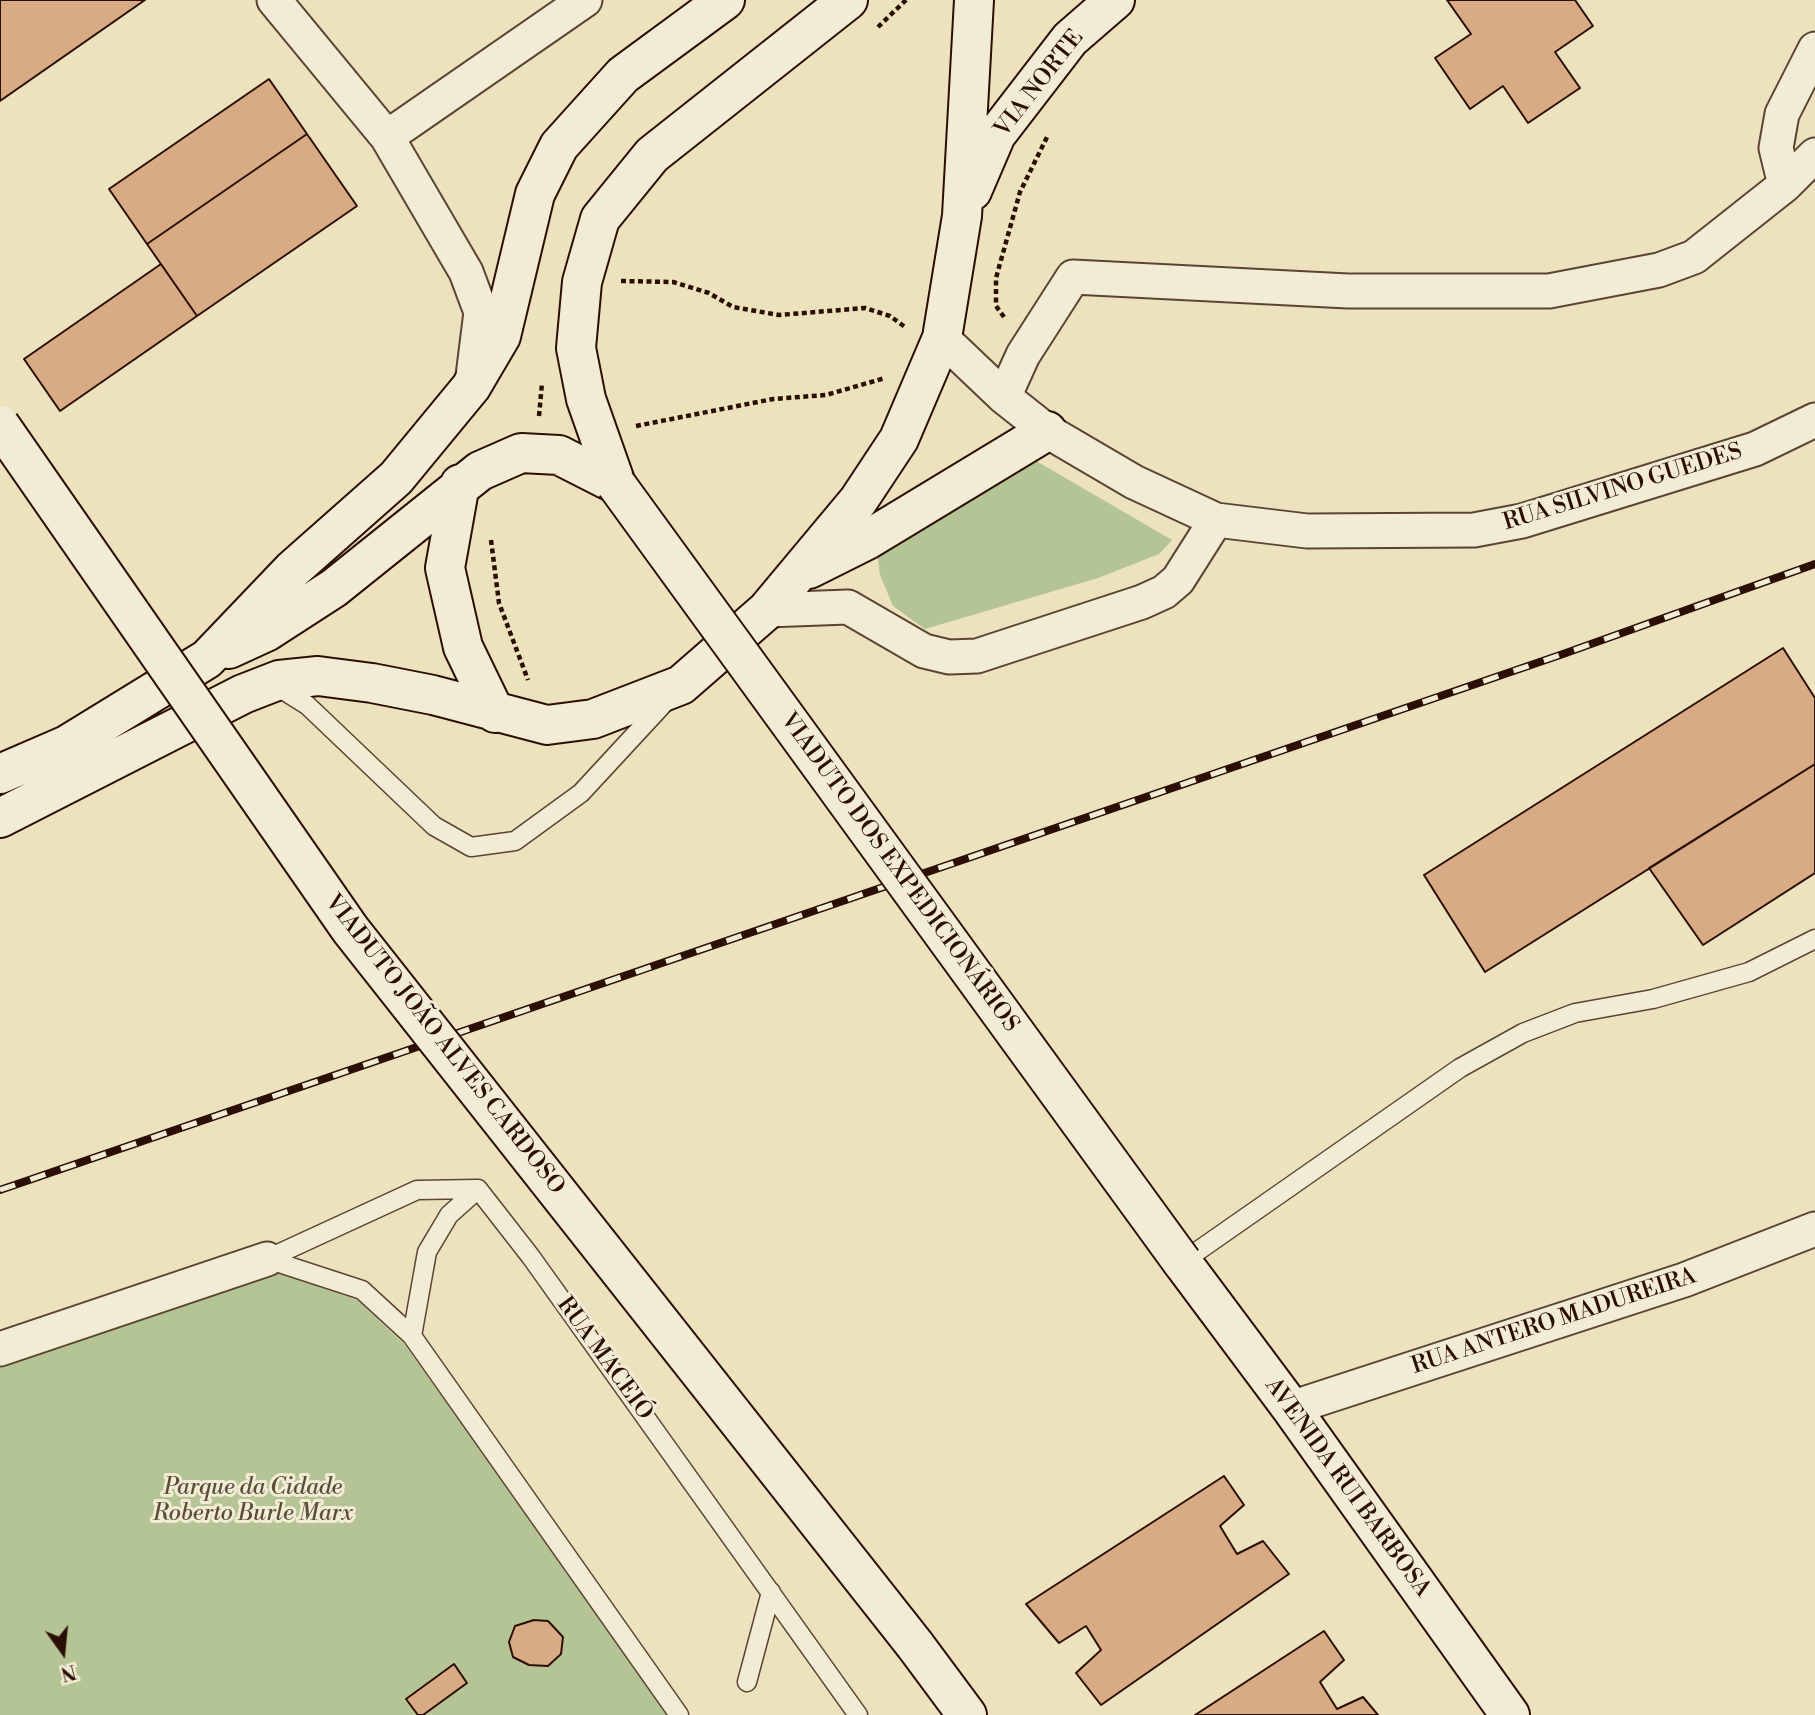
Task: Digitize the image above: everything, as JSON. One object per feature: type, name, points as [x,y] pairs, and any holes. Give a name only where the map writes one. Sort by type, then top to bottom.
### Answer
[{"type":"main road","points":[[207,659],[292,570],[396,478],[471,387],[501,336],[535,194],[559,146],[623,75],[725,0]]},
{"type":"main road","points":[[616,484],[586,399],[576,348],[582,282],[600,219],[652,155],[848,0]]},
{"type":"main road","points":[[0,818],[243,694],[279,680],[318,676],[433,695],[547,725],[593,719],[681,685],[767,610],[858,501],[899,439],[943,338],[962,216],[974,0]]},
{"type":"main road","name":"VIA NORTE","points":[[962,216],[996,135],[1070,39],[1115,0]]},
{"type":"main road","name":"VIADUTO JOÃO ALVES CARDOSO","points":[[0,425],[350,929],[915,1645],[967,1715]]},
{"type":"main road","points":[[791,578],[867,540],[1047,431]]},
{"type":"main road","points":[[0,775],[67,746],[207,659],[266,632],[334,588],[460,484],[480,471],[521,453],[559,455],[616,484]]},
{"type":"main road","points":[[460,484],[445,568],[463,647],[495,713]]},
{"type":"main road","name":"VIADUTO DOS EXPEDICIONÁRIOS","points":[[616,484],[1182,1262]]},
{"type":"main road","name":"AVENIDA RUI BARBOSA","points":[[1182,1262],[1291,1408],[1510,1715]]},
{"type":"street","points":[[274,0],[387,137],[466,272],[481,312],[471,387]]},
{"type":"street","points":[[387,137],[585,0]]},
{"type":"street","points":[[1785,185],[1776,148],[1782,114],[1815,49]]},
{"type":"street","points":[[1004,397],[1029,344],[1073,277],[1348,291],[1549,291],[1659,270],[1703,251],[1785,185],[1815,155]]},
{"type":"street","name":"RUA SILVINO GUEDES","points":[[943,338],[1004,397],[1047,431],[1133,482],[1216,520],[1307,531],[1474,530],[1522,521],[1659,481],[1755,449],[1815,420]]},
{"type":"street","points":[[767,610],[848,607],[924,651],[950,657],[977,656],[1142,602],[1164,592],[1178,580],[1216,520]]},
{"type":"street","name":"RUA ANTERO MADUREIRA","points":[[1291,1408],[1684,1280],[1815,1229]]},
{"type":"street","points":[[0,1349],[267,1259]]},
{"type":"lane","points":[[243,694],[284,690],[307,705],[434,826],[471,847],[515,841],[581,793],[681,685]]},
{"type":"lane","points":[[1182,1262],[1460,1068],[1522,1033],[1575,1013],[1653,999],[1749,972],[1815,939]]},
{"type":"lane","points":[[267,1259],[417,1190],[478,1189]]},
{"type":"lane","points":[[412,1336],[427,1251],[449,1215],[478,1189]]},
{"type":"lane","name":"RUA MACEIÓ","points":[[478,1189],[531,1256],[858,1715]]},
{"type":"lane","points":[[267,1259],[362,1290],[412,1336],[679,1715]]},
{"type":"lane","points":[[747,1682],[771,1592]]},
{"type":"path","points":[[867,35],[906,0]]},
{"type":"path","points":[[1029,344],[996,306],[996,278],[1020,192],[1053,124]]},
{"type":"path","points":[[619,295],[625,270]]},
{"type":"path","points":[[582,282],[673,282],[709,293],[733,307],[779,315],[865,308],[890,316],[909,330],[943,338]]},
{"type":"path","points":[[624,428],[773,399],[825,395],[887,377],[928,373]]},
{"type":"path","points":[[491,539],[499,603],[547,725]]},
{"type":"green space","points":[[1031,458],[1172,540],[1159,554],[1098,578],[925,629],[893,606],[880,575],[877,549]]},
{"type":"green space","name":"Parque da Cidade Roberto Burle Marx","points":[[268,1269],[357,1300],[405,1345],[670,1715],[0,1715],[0,1360]]},
{"type":"building","points":[[0,0],[145,0],[0,101]]},
{"type":"building","points":[[1447,0],[1575,0],[1593,26],[1555,52],[1580,88],[1528,123],[1503,86],[1470,109],[1435,58],[1471,34]]},
{"type":"building","points":[[269,79],[307,134],[147,244],[109,189]]},
{"type":"building","points":[[307,134],[357,206],[197,316],[147,244]]},
{"type":"building","points":[[161,264],[197,316],[60,411],[24,359]]},
{"type":"building","points":[[1783,648],[1815,698],[1815,764],[1485,972],[1424,875]]},
{"type":"building","points":[[1815,764],[1815,873],[1703,945],[1649,868]]},
{"type":"building","points":[[1224,1476],[1244,1505],[1220,1526],[1237,1554],[1263,1541],[1289,1574],[1101,1705],[1076,1673],[1101,1650],[1086,1626],[1059,1643],[1026,1604]]},
{"type":"building","points":[[534,1620],[548,1621],[563,1637],[561,1654],[548,1666],[529,1665],[513,1657],[509,1642],[515,1626]]},
{"type":"building","points":[[1324,1631],[1344,1660],[1320,1682],[1337,1709],[1363,1697],[1378,1715],[1195,1715]]},
{"type":"building","points":[[454,1664],[467,1683],[423,1715],[418,1715],[406,1699]]},
{"type":"railway","points":[[0,1190],[1563,654],[1815,564]]}]
